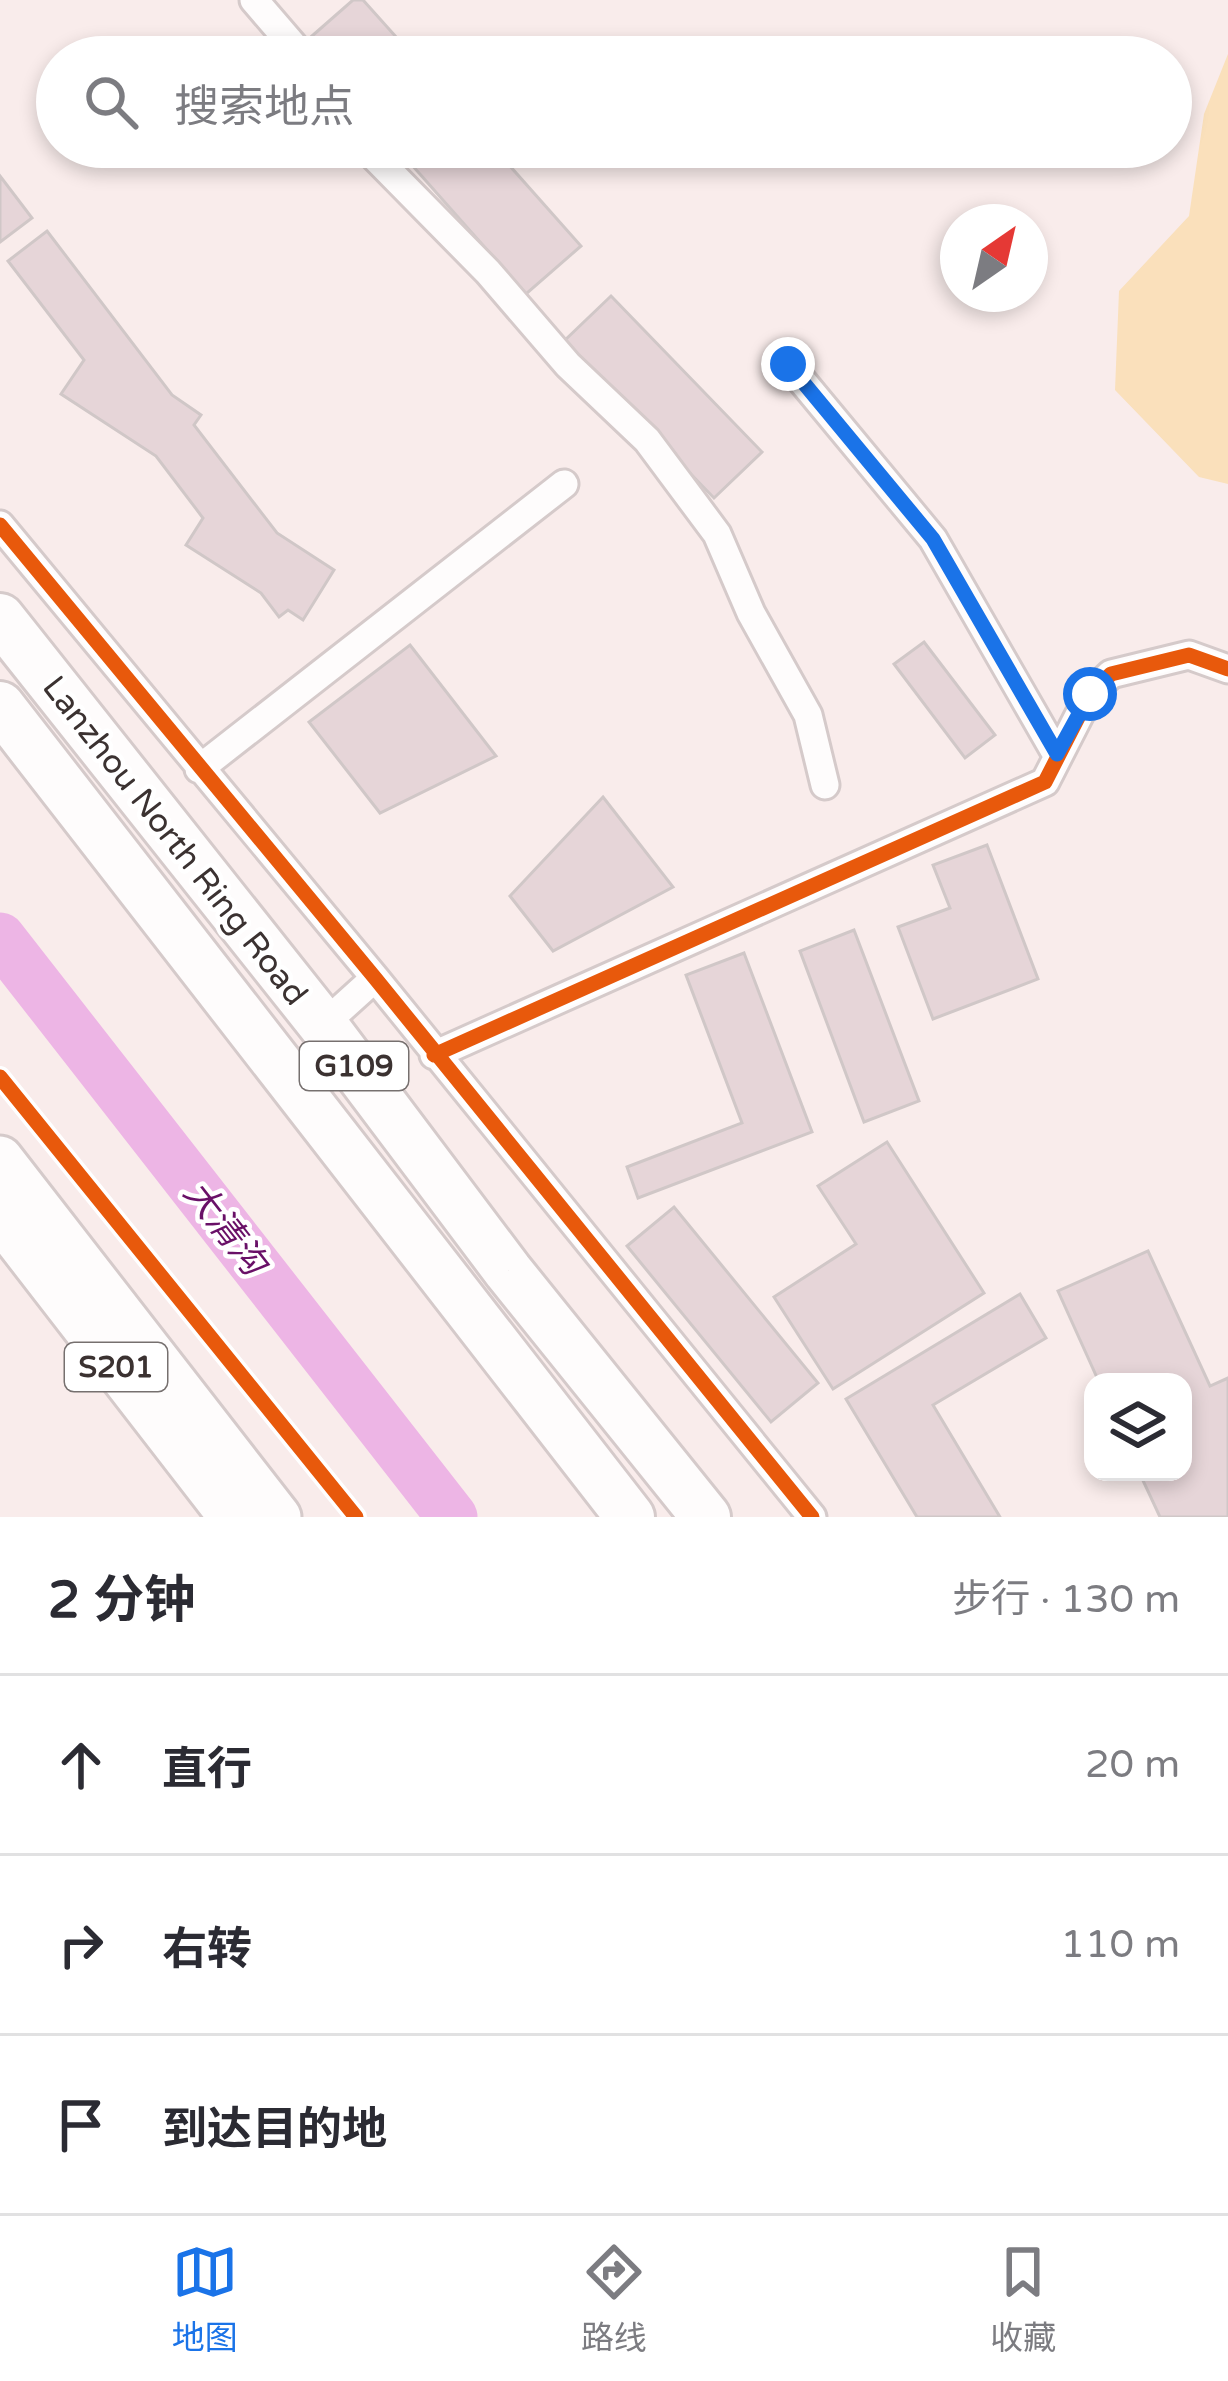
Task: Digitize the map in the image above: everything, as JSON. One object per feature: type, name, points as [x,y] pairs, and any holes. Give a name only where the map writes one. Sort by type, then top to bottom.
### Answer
[{"type":"highway","name":"Lanzhou North Ring Road","points":[[0,618],[323,1024],[508,1271],[706,1517]]},
{"type":"highway","name":"Lanzhou North Ring Road","points":[[0,706],[630,1517]]},
{"type":"main road","name":"S201","points":[[0,1159],[278,1517]]},
{"type":"main road","name":"S201","points":[[0,1217],[232,1517]]},
{"type":"street","points":[[254,0],[285,36]]},
{"type":"street","points":[[386,168],[488,272],[568,365],[647,440],[717,534],[752,613],[808,715],[824,785]]},
{"type":"street","points":[[788,364],[933,539],[1057,754]]},
{"type":"street","points":[[199,769],[564,484]]},
{"type":"street","points":[[0,525],[812,1517]]},
{"type":"street","points":[[434,1055],[1045,782],[1090,694],[1112,674],[1189,655],[1228,669]]},
{"type":"street","points":[[323,1024],[375,978]]},
{"type":"shaded area","points":[[1228,54],[1228,484],[1199,477],[1115,390],[1119,291],[1189,216],[1204,114]]},
{"type":"building","points":[[353,0],[363,0],[395,36],[312,36]]},
{"type":"building","points":[[415,168],[512,168],[581,246],[526,294]]},
{"type":"building","points":[[0,176],[32,218],[0,242]]},
{"type":"building","points":[[47,231],[172,395],[201,415],[194,425],[277,533],[334,570],[303,620],[288,610],[279,617],[261,593],[186,545],[203,518],[156,456],[61,394],[84,360],[8,261]]},
{"type":"building","points":[[611,296],[762,452],[714,498],[563,342]]},
{"type":"building","points":[[924,642],[995,735],[965,758],[894,664]]},
{"type":"building","points":[[410,645],[496,756],[380,813],[309,722]]},
{"type":"building","points":[[603,797],[673,887],[553,951],[510,896]]},
{"type":"building","points":[[987,845],[1038,979],[933,1019],[898,927],[950,908],[933,865]]},
{"type":"building","points":[[854,930],[919,1101],[864,1122],[800,951]]},
{"type":"building","points":[[744,953],[812,1132],[638,1198],[627,1167],[742,1123],[686,975]]},
{"type":"building","points":[[887,1142],[984,1293],[833,1389],[774,1297],[856,1244],[818,1186]]},
{"type":"building","points":[[674,1207],[818,1383],[771,1422],[627,1246]]},
{"type":"building","points":[[1148,1251],[1210,1386],[1228,1378],[1228,1517],[1160,1517],[1143,1481],[1192,1481],[1192,1373],[1095,1373],[1058,1291]]},
{"type":"building","points":[[1020,1294],[1046,1338],[933,1405],[1000,1517],[917,1517],[846,1399]]},
{"type":"waterway","name":"大清沟","points":[[0,938],[452,1517]]},
{"type":"cycle path","points":[[0,525],[812,1517]]},
{"type":"cycle path","points":[[434,1055],[1045,782],[1090,694],[1111,674],[1189,655],[1228,669]]},
{"type":"cycle path","points":[[0,1077],[356,1517]]},
{"type":"route","points":[[788,364],[933,539],[1057,754],[1090,694]]}]
